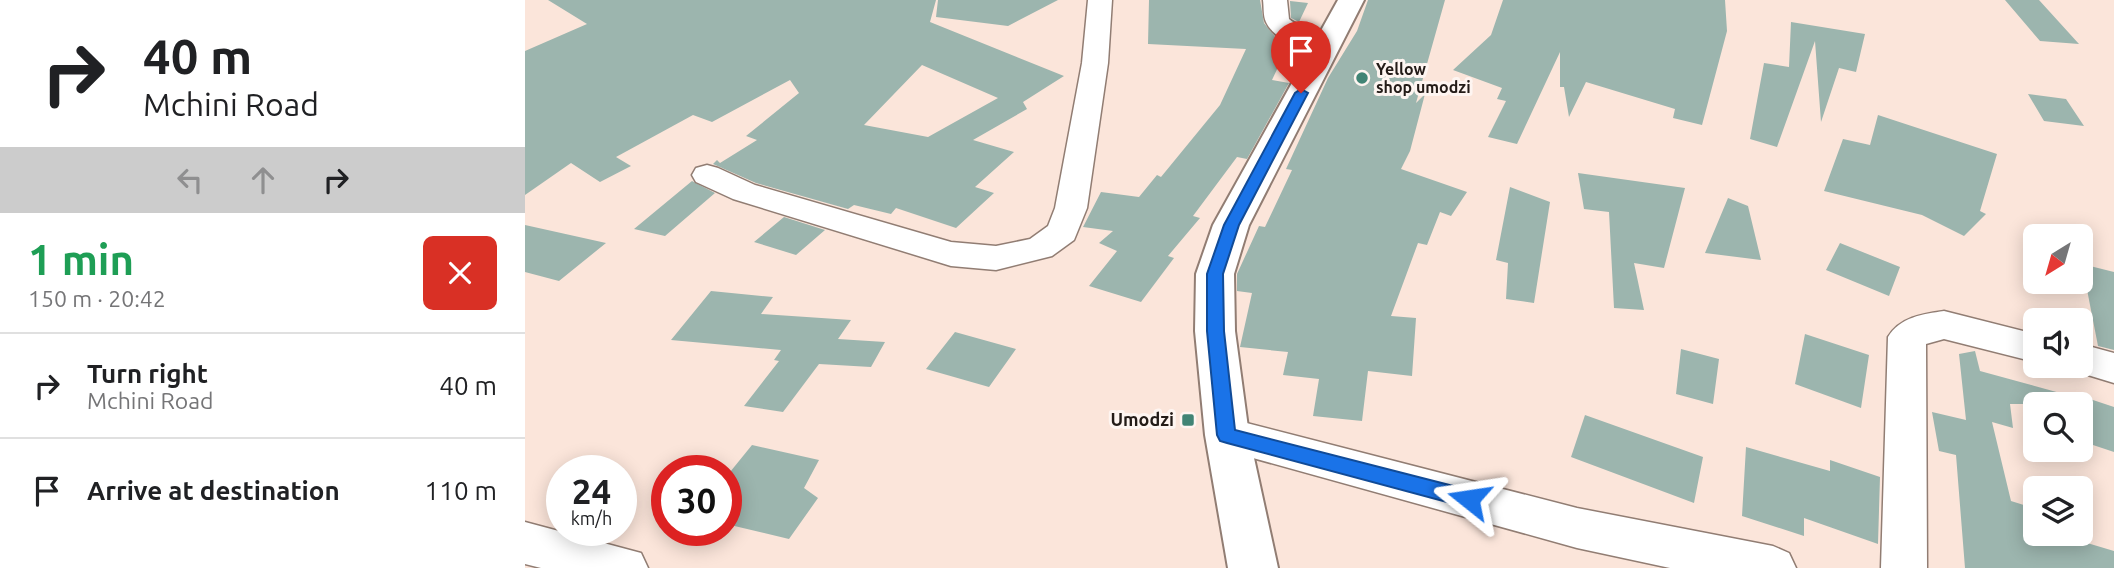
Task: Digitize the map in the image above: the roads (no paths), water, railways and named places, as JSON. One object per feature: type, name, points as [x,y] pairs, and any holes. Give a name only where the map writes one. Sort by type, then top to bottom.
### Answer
[{"type":"street","points":[[707,175],[744,192],[950,254],[996,258],[1040,248],[1062,232],[1072,208],[1095,63],[1100,0]]},
{"type":"street","points":[[1275,0],[1277,21],[1290,33],[1326,48]]},
{"type":"street","points":[[1253,568],[1227,435],[1216,331],[1215,274],[1231,225],[1351,0]]},
{"type":"street","points":[[1904,568],[1907,337],[1923,328],[1944,324],[2023,345]]},
{"type":"street","points":[[2093,362],[2114,368]]},
{"type":"street","points":[[1227,435],[1577,528],[1773,568]]},
{"type":"street","points":[[525,543],[625,568]]},
{"type":"place","name":"Yellow shop umodzi","points":[[1362,78]]},
{"type":"place","name":"Umodzi","points":[[1188,420]]}]
